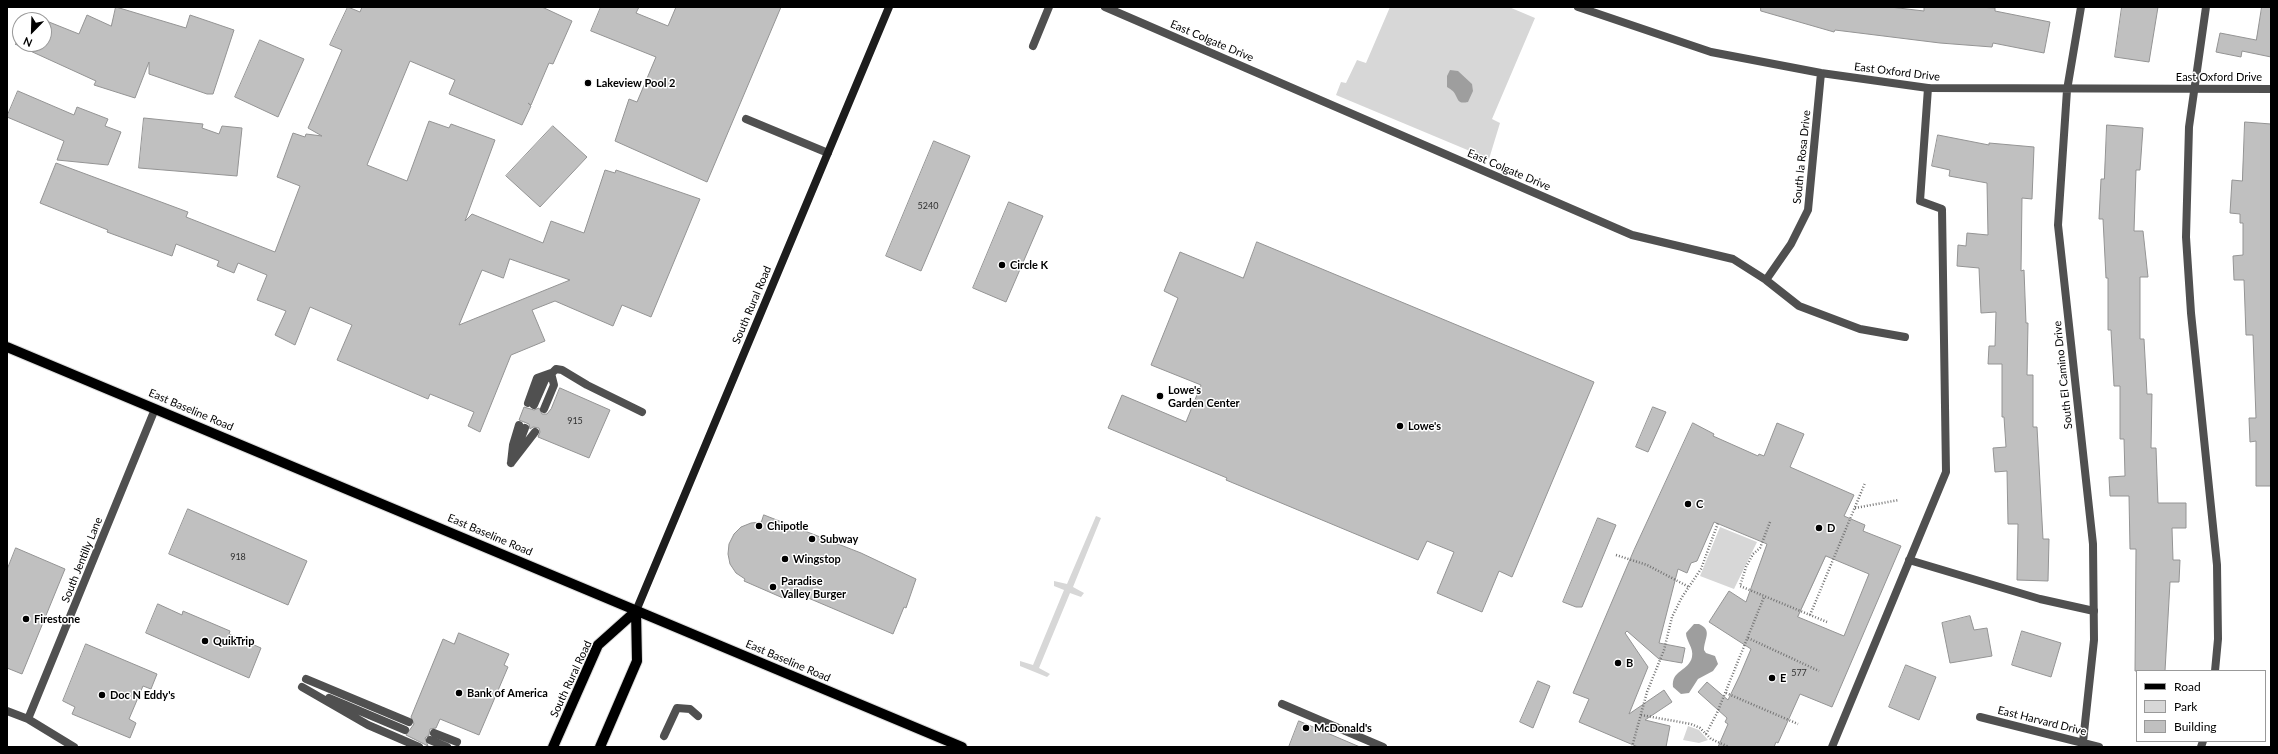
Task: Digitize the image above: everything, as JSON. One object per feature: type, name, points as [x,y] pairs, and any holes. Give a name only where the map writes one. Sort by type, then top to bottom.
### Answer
[{"type":"main road","name":"South Rural Road","points":[[600,747],[637,661],[636,611],[889,7]]},
{"type":"main road","name":"East Baseline Road","points":[[7,347],[962,747]]},
{"type":"main road","name":"South Rural Road","points":[[553,747],[598,644],[636,611]]},
{"type":"street","points":[[1033,46],[1049,7]]},
{"type":"street","name":"East Colgate Drive","points":[[1105,7],[1632,234],[1733,259],[1766,280],[1800,306],[1860,329],[1905,337]]},
{"type":"street","name":"East Oxford Drive","points":[[1578,7],[1711,52],[1821,73],[1928,88],[2067,90],[2193,88],[2271,89]]},
{"type":"street","name":"South El Camino Drive","points":[[2081,7],[2067,90],[2058,225],[2093,544],[2094,640],[2083,742]]},
{"type":"street","points":[[2206,7],[2193,88],[2189,127],[2186,237],[2191,314],[2217,565],[2218,639],[2215,670]]},
{"type":"street","name":"South la Rosa Drive","points":[[1766,280],[1791,244],[1808,210],[1821,73]]},
{"type":"street","points":[[1832,747],[1946,472],[1942,209],[1920,201],[1928,88]]},
{"type":"street","points":[[746,119],[828,153]]},
{"type":"street","points":[[531,404],[545,380],[556,369],[562,370],[587,385],[642,412]]},
{"type":"street","points":[[544,409],[554,385],[551,373]]},
{"type":"street","name":"South Jentilly Lane","points":[[28,720],[155,409]]},
{"type":"street","points":[[522,427],[513,444],[511,463],[535,432]]},
{"type":"street","points":[[1909,560],[2040,599],[2094,611]]},
{"type":"street","points":[[306,679],[407,726],[302,687],[368,724],[419,747]]},
{"type":"street","points":[[1282,704],[1383,747]]},
{"type":"street","points":[[664,736],[677,708],[690,709],[698,716]]},
{"type":"street","points":[[7,711],[28,720],[74,747]]},
{"type":"street","name":"East Harvard Drive","points":[[1980,717],[2100,747]]},
{"type":"street","points":[[447,747],[432,736],[457,742]]},
{"type":"path","points":[[1810,615],[1865,483]]},
{"type":"path","points":[[1855,508],[1899,500]]},
{"type":"path","points":[[1770,522],[1760,548],[1752,554],[1740,586],[1827,622]]},
{"type":"path","points":[[1632,747],[1647,692],[1664,650],[1672,617],[1682,597],[1701,569],[1718,523]]},
{"type":"path","points":[[1616,555],[1646,565],[1689,587]]},
{"type":"path","points":[[1706,734],[1726,693],[1764,597]]},
{"type":"path","points":[[1748,638],[1819,671]]},
{"type":"path","points":[[1726,693],[1798,724]]},
{"type":"path","points":[[1641,715],[1691,724],[1700,728],[1706,734],[1729,747]]},
{"type":"green space","points":[[1390,7],[1509,7],[1535,18],[1492,119],[1500,123],[1489,159],[1336,95],[1341,82],[1346,83],[1357,60],[1366,63]]},
{"type":"green space","points":[[1096,516],[1101,518],[1073,587],[1084,593],[1081,597],[1070,593],[1039,668],[1050,674],[1047,677],[1020,666],[1020,661],[1033,665],[1064,590],[1054,586],[1054,581],[1067,584]]},
{"type":"green space","points":[[1720,527],[1757,542],[1734,589],[1700,576]]},
{"type":"green space","points":[[1688,726],[1699,730],[1708,740],[1699,743],[1683,740]]},
{"type":"shaded area","points":[[1450,70],[1458,71],[1472,84],[1473,91],[1468,102],[1462,103],[1459,101],[1454,92],[1447,87],[1447,76]]},
{"type":"shaded area","points":[[1694,624],[1699,624],[1706,629],[1707,635],[1704,650],[1706,653],[1715,656],[1718,664],[1713,671],[1698,679],[1689,693],[1681,694],[1673,687],[1673,681],[1677,674],[1690,662],[1692,657],[1692,651],[1686,633]]},
{"type":"building","points":[[116,7],[186,28],[190,15],[234,30],[213,94],[207,94],[149,74],[149,62],[135,98],[94,85],[96,81],[33,52],[52,52],[52,23],[79,34],[87,15],[111,26]]},
{"type":"building","points":[[348,7],[360,12],[362,7],[542,7],[572,21],[553,64],[549,63],[531,105],[528,103],[531,106],[522,125],[449,94],[455,80],[410,61],[367,165],[407,181],[429,121],[449,128],[451,124],[495,140],[465,221],[472,214],[543,243],[551,221],[584,233],[605,170],[615,173],[616,170],[700,199],[651,317],[622,305],[613,326],[555,301],[532,310],[545,341],[511,355],[480,432],[468,426],[474,412],[430,394],[428,399],[337,360],[352,325],[310,307],[295,345],[275,335],[286,311],[257,300],[267,275],[238,263],[234,273],[217,266],[219,261],[176,244],[172,256],[107,232],[108,230],[40,203],[56,163],[188,212],[186,217],[275,252],[300,186],[277,177],[293,133],[305,137],[306,134],[322,136],[308,128],[342,50],[330,45]],"holes":[[[510,259],[570,280],[459,325],[482,270],[503,278]]]},
{"type":"building","points":[[601,7],[639,7],[636,13],[668,26],[676,7],[781,7],[707,182],[615,141],[629,99],[637,102],[656,57],[591,31]]},
{"type":"building","points":[[1761,7],[1890,7],[1924,11],[1924,7],[1978,7],[1995,8],[1995,11],[2050,22],[2044,53],[1993,43],[1992,47],[1940,43],[1835,30],[1834,32],[1761,11]]},
{"type":"building","points":[[2122,7],[2158,7],[2149,62],[2115,57]]},
{"type":"building","points":[[2262,7],[2271,7],[2271,57],[2242,51],[2241,57],[2216,52],[2220,33],[2256,40]]},
{"type":"building","points":[[260,40],[304,59],[278,117],[235,97]]},
{"type":"building","points":[[18,91],[74,115],[77,107],[108,119],[105,126],[121,132],[108,165],[57,160],[64,141],[7,117]]},
{"type":"building","points":[[144,118],[203,124],[202,128],[219,134],[222,126],[242,128],[237,176],[139,168]]},
{"type":"building","points":[[2245,122],[2271,124],[2271,486],[2256,486],[2256,441],[2250,442],[2249,418],[2256,418],[2253,335],[2246,335],[2244,280],[2234,280],[2233,256],[2243,255],[2243,223],[2240,223],[2240,214],[2230,213],[2232,180],[2242,181]]},
{"type":"building","points":[[2107,125],[2143,128],[2140,170],[2136,170],[2134,231],[2143,231],[2148,277],[2140,277],[2140,339],[2144,339],[2147,394],[2152,394],[2151,448],[2156,448],[2158,503],[2186,503],[2186,528],[2172,528],[2173,560],[2180,560],[2179,582],[2170,582],[2165,670],[2135,671],[2136,549],[2130,549],[2129,496],[2110,496],[2109,477],[2125,476],[2124,439],[2120,439],[2120,386],[2114,386],[2111,330],[2108,330],[2108,278],[2106,278],[2103,219],[2099,219],[2101,179],[2104,179]]},
{"type":"building","points":[[553,126],[587,157],[540,207],[506,176]]},
{"type":"building","points":[[1938,135],[1989,145],[1989,143],[2034,147],[2032,199],[2022,198],[2021,271],[2024,270],[2026,323],[2028,323],[2027,375],[2033,375],[2033,427],[2037,427],[2043,539],[2049,539],[2048,581],[2017,580],[2018,524],[2008,524],[2007,471],[1995,472],[1993,448],[2006,447],[2004,417],[2002,417],[2002,364],[1988,364],[1989,346],[1995,346],[1996,312],[1981,313],[1979,268],[1957,266],[1958,245],[1966,246],[1967,233],[1988,235],[1987,183],[1949,176],[1950,170],[1932,166]]},
{"type":"building","points":[[934,141],[970,156],[921,271],[886,256]]},
{"type":"building","name":"Circle K","points":[[1009,202],[1043,216],[1006,302],[973,288]]},
{"type":"building","name":"Lowe's","points":[[1257,242],[1594,382],[1512,577],[1499,571],[1482,612],[1437,593],[1454,552],[1427,541],[1418,560],[1226,480],[1227,478],[1108,428],[1122,395],[1186,422],[1201,385],[1151,365],[1178,298],[1164,291],[1180,252],[1243,278]]},
{"type":"building","points":[[560,388],[610,410],[589,458],[538,437],[540,432],[539,428],[533,427],[530,429],[529,424],[519,420],[524,407],[534,410],[539,408],[542,414],[547,414],[551,409]]},
{"type":"building","points":[[1653,407],[1666,412],[1648,452],[1636,447]]},
{"type":"building","points":[[1693,423],[1714,434],[1713,436],[1758,456],[1759,454],[1764,456],[1777,423],[1804,434],[1790,467],[1854,495],[1844,516],[1865,525],[1863,531],[1901,546],[1832,707],[1800,694],[1778,743],[1776,742],[1774,747],[1718,747],[1728,724],[1725,722],[1727,718],[1698,692],[1707,682],[1728,700],[1740,675],[1751,649],[1709,622],[1729,591],[1746,602],[1767,544],[1714,522],[1697,561],[1691,563],[1687,573],[1678,569],[1659,643],[1685,648],[1682,663],[1659,659],[1627,631],[1625,633],[1648,667],[1629,714],[1664,690],[1672,702],[1645,720],[1670,726],[1666,747],[1638,747],[1579,722],[1589,699],[1573,693],[1634,550]],"holes":[[[1826,556],[1869,574],[1844,636],[1798,617]]]},
{"type":"building","points":[[188,509],[307,561],[288,605],[169,554]]},
{"type":"building","points":[[764,515],[861,553],[916,579],[906,608],[904,607],[893,634],[787,589],[783,598],[744,581],[745,579],[736,573],[730,564],[728,554],[729,544],[734,534],[741,527],[751,523],[761,522]]},
{"type":"building","points":[[1598,518],[1616,525],[1582,607],[1576,607],[1563,602]]},
{"type":"building","name":"Firestone","points":[[16,548],[65,569],[22,674],[7,668],[7,570]]},
{"type":"building","name":"QuikTrip","points":[[158,604],[182,615],[183,611],[230,631],[229,634],[261,648],[249,678],[146,633]]},
{"type":"building","points":[[1970,616],[1974,630],[1987,628],[1992,656],[1950,663],[1942,623]]},
{"type":"building","points":[[2022,631],[2061,643],[2051,677],[2012,665]]},
{"type":"building","name":"Bank of America","points":[[459,633],[509,654],[504,665],[508,667],[479,735],[440,719],[436,728],[430,729],[429,735],[425,738],[428,746],[406,735],[414,724],[411,717],[443,639],[454,644]]},
{"type":"building","name":"Doc N Eddy's","points":[[86,644],[157,674],[151,689],[143,686],[129,719],[136,723],[130,738],[72,714],[75,707],[63,701]]},
{"type":"building","points":[[1906,665],[1936,677],[1919,720],[1889,707]]},
{"type":"building","points":[[1538,681],[1550,686],[1533,728],[1520,722]]},
{"type":"building","name":"McDonald's","points":[[1299,721],[1360,747],[1289,747]]},
{"type":"place","name":"Lakeview Pool 2","points":[[588,83]]},
{"type":"place","name":"Circle K","points":[[1002,265]]},
{"type":"place","name":"Lowe's Garden Center","points":[[1160,396]]},
{"type":"place","name":"Lowe's","points":[[1400,426]]},
{"type":"place","name":"C","points":[[1688,504]]},
{"type":"place","name":"Chipotle","points":[[759,526]]},
{"type":"place","name":"D","points":[[1819,528]]},
{"type":"place","name":"Subway","points":[[812,539]]},
{"type":"place","name":"Wingstop","points":[[785,559]]},
{"type":"place","name":"Paradise Valley Burger","points":[[773,587]]},
{"type":"place","name":"Firestone","points":[[26,619]]},
{"type":"place","name":"QuikTrip","points":[[205,641]]},
{"type":"place","name":"B","points":[[1618,663]]},
{"type":"place","name":"E","points":[[1772,678]]},
{"type":"place","name":"Bank of America","points":[[459,693]]},
{"type":"place","name":"Doc N Eddy's","points":[[102,695]]},
{"type":"place","name":"McDonald's","points":[[1306,728]]}]
